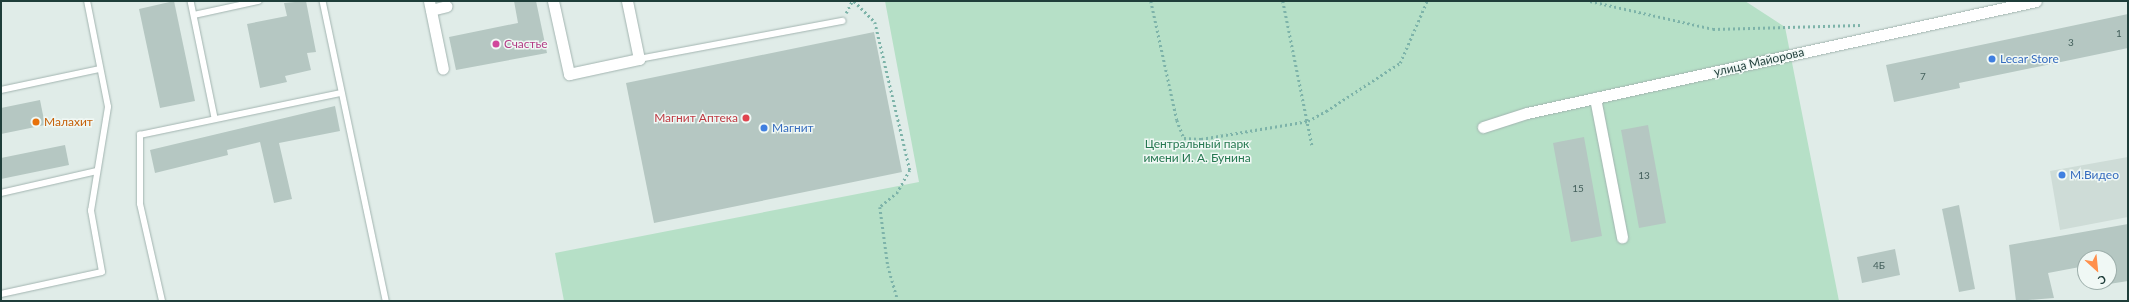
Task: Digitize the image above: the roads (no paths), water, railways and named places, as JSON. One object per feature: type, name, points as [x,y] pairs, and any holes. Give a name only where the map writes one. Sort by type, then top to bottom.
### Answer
[{"type":"street","points":[[553,1],[569,74],[639,59],[627,1]]},
{"type":"street","name":"улица Майорова","points":[[1483,127],[1495,121],[1595,98],[2036,1]]},
{"type":"street","points":[[443,69],[430,5],[447,6]]},
{"type":"street","points":[[1595,98],[1622,237]]},
{"type":"lane","points":[[1,294],[102,272],[91,211],[108,107],[87,1]]},
{"type":"lane","points":[[191,1],[215,118]]},
{"type":"lane","points":[[194,15],[259,1]]},
{"type":"lane","points":[[323,1],[341,93],[386,301]]},
{"type":"lane","points":[[639,59],[842,21]]},
{"type":"lane","points":[[1,90],[100,69]]},
{"type":"lane","points":[[162,301],[140,204],[140,135],[215,118],[341,93]]},
{"type":"lane","points":[[1,193],[97,171]]},
{"type":"place","name":"Счастье","points":[[496,44]]},
{"type":"place","name":"Lecar Store","points":[[1992,59]]},
{"type":"place","name":"Магнит Аптека","points":[[746,118]]},
{"type":"place","name":"Малахит","points":[[36,122]]},
{"type":"place","name":"Магнит","points":[[764,128]]},
{"type":"place","name":"М.Видео","points":[[2062,175]]},
{"type":"park label","name":"Центральный парк имени И. А. Бунина","points":[[1197,151]]}]
